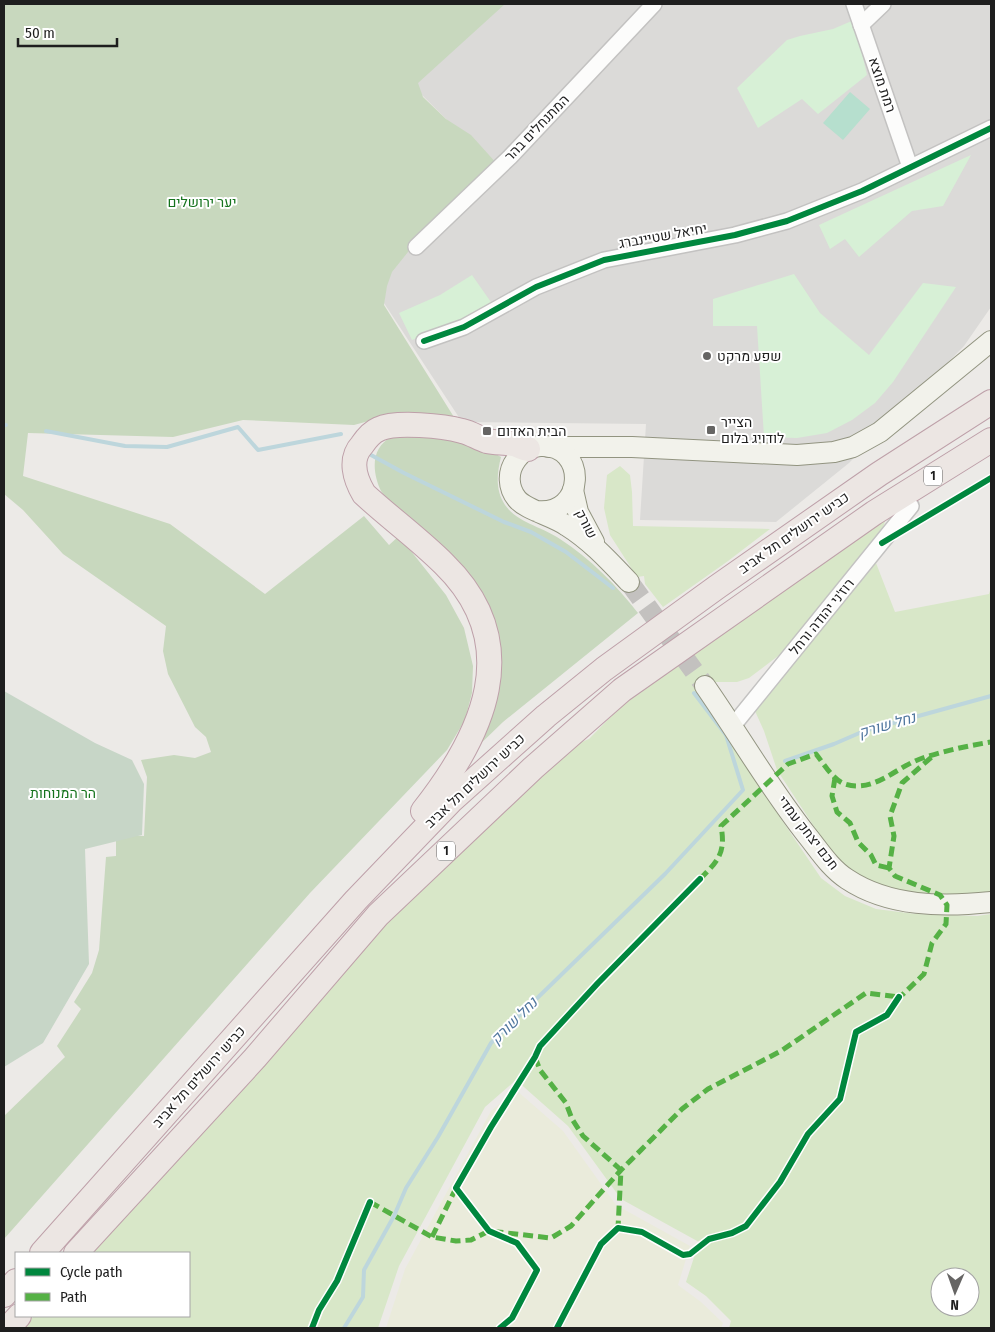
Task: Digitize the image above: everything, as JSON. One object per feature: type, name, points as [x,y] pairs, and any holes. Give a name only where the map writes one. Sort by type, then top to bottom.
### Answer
[{"type":"highway","name":"כביש ירושלים תל אביב","points":[[43,1252],[356,900],[452,800],[546,716],[597,675],[717,587],[879,474],[991,402]]},
{"type":"highway","points":[[356,900],[444,784],[472,736],[486,697],[489,650],[484,627],[476,607],[462,585],[445,564],[364,494],[356,481],[355,465],[357,450],[368,437],[379,429],[410,425],[448,428],[463,431],[499,444],[538,448]]},
{"type":"highway","name":"כביש ירושלים תל אביב","points":[[77,1252],[255,1058],[378,916],[533,768],[622,690],[874,513],[991,440]]},
{"type":"highway","points":[[4,1295],[15,1282]]},
{"type":"highway","points":[[8,1328],[18,1317]]},
{"type":"main road","points":[[629,582],[604,556],[574,530],[553,517],[523,504],[513,493],[510,484],[511,469],[518,456],[538,448],[632,447],[797,455],[823,454],[844,450],[885,428],[991,341]]},
{"type":"main road","points":[[536,511],[552,510],[561,506],[568,499],[581,470],[593,457],[611,450],[632,447]]},
{"type":"main road","points":[[538,448],[563,453],[570,460],[574,470],[574,488]]},
{"type":"main road","name":"שורק","points":[[574,488],[576,506],[581,519],[604,556]]},
{"type":"main road","name":"חכם יצחק עמדי","points":[[705,686],[802,829],[835,870],[848,880],[866,889],[912,903],[947,905],[991,902]]},
{"type":"street","name":"המתנחלים בהר","points":[[416,247],[510,157],[654,4]]},
{"type":"street","name":"רמת מוצא","points":[[854,4],[910,167]]},
{"type":"street","points":[[861,25],[883,4]]},
{"type":"street","name":"יחיאל שטיינברג","points":[[424,341],[464,327],[536,287],[604,260],[735,235],[788,221],[862,191],[991,128]]},
{"type":"street","points":[[356,481],[361,477],[362,465],[368,448],[381,435],[401,430],[449,433],[471,438],[499,452],[511,469]]},
{"type":"street","name":"רוז'ני יהודה ורחל","points":[[732,727],[911,506]]},
{"type":"shaded area","points":[[503,4],[991,4],[991,307],[964,346],[849,463],[776,522],[640,520],[646,424],[462,422],[384,303],[388,267],[488,161],[413,86]]},
{"type":"green space","name":"יער ירושלים","points":[[4,4],[505,4],[418,83],[423,97],[446,119],[471,135],[498,165],[416,242],[392,272],[387,286],[384,305],[457,422],[380,418],[354,425],[243,420],[173,437],[28,433],[23,476],[170,524],[265,594],[364,516],[389,545],[399,536],[446,595],[464,628],[473,666],[472,693],[465,720],[447,750],[310,893],[4,1239],[4,1116],[65,1057],[57,1046],[81,1009],[74,1002],[92,973],[99,950],[106,857],[116,856],[116,835],[144,836],[147,777],[141,760],[174,755],[195,758],[211,752],[206,737],[195,727],[168,674],[163,651],[166,626],[63,554],[23,510],[4,494]]},
{"type":"green space","points":[[854,20],[867,75],[818,114],[802,99],[758,128],[737,88],[787,40],[833,29]]},
{"type":"green space","points":[[850,92],[870,109],[843,140],[823,123]]},
{"type":"green space","points":[[971,155],[943,206],[912,211],[859,257],[845,239],[830,249],[819,225]]},
{"type":"green space","points":[[794,274],[820,313],[869,355],[923,283],[956,287],[893,382],[875,403],[852,420],[827,433],[797,438],[764,437],[757,326],[713,326],[713,299]]},
{"type":"green space","points":[[472,275],[493,305],[456,323],[412,340],[399,313],[440,295]]},
{"type":"green space","points":[[413,431],[472,441],[501,457],[498,487],[505,505],[510,511],[524,521],[553,535],[582,555],[611,582],[638,613],[503,722],[472,752],[494,645],[381,491],[376,476],[375,461],[380,447],[393,436]]},
{"type":"green space","points":[[620,466],[630,475],[633,526],[770,529],[663,607],[645,584],[644,576],[637,577],[610,535],[604,508],[607,475]]},
{"type":"green space","points":[[887,514],[882,532],[870,551],[782,653],[749,678],[737,682],[714,682],[752,776],[821,878],[845,896],[876,909],[916,914],[977,916],[991,914],[991,1328],[729,1328],[731,1321],[706,1296],[686,1282],[699,1242],[621,1199],[568,1126],[516,1080],[485,1107],[399,1266],[378,1328],[22,1328],[33,1317],[190,1317],[190,1252],[90,1252],[381,924],[574,745],[589,739],[634,693]]},
{"type":"green space","points":[[876,563],[895,612],[989,594],[991,587],[991,894],[904,896],[858,879],[836,860],[777,770],[755,711]]},
{"type":"green space","name":"הר המנוחות","points":[[4,691],[95,743],[132,760],[144,784],[142,835],[85,849],[89,964],[43,1043],[4,1067]]},
{"type":"green space","points":[[516,1090],[563,1131],[616,1205],[690,1246],[678,1285],[701,1302],[723,1323],[721,1328],[386,1328],[405,1269],[491,1111]]},
{"type":"waterway","points":[[46,431],[125,446],[167,447],[238,427],[258,450],[341,434]]},
{"type":"waterway","points":[[371,455],[504,522],[531,532],[566,552],[613,588]]},
{"type":"waterway","name":"נחל שורק","points":[[344,1328],[363,1297],[364,1270],[394,1216],[406,1188],[438,1137],[491,1043],[665,874],[743,790],[726,735],[694,693]]},
{"type":"waterway","name":"נחל שורק","points":[[785,761],[834,744],[864,731],[991,696]]},
{"type":"tunnel","points":[[629,582],[705,686]]},
{"type":"marked path","points":[[700,879],[712,867],[719,856],[722,843],[721,826],[788,764],[816,754],[837,779],[845,784],[856,786],[875,782],[920,759],[955,749],[991,742]]},
{"type":"marked path","points":[[897,1000],[924,974],[932,943],[946,924],[947,905],[940,895],[895,876],[889,868],[894,836],[890,816],[902,783],[934,755]]},
{"type":"marked path","points":[[835,778],[832,796],[837,812],[850,823],[858,842],[871,855],[876,865],[889,868]]},
{"type":"marked path","points":[[370,1202],[432,1237],[456,1241],[471,1240],[489,1231],[551,1238],[571,1226],[621,1170],[682,1109],[708,1089],[781,1051],[866,993],[899,997]]},
{"type":"marked path","points":[[535,1057],[540,1070],[566,1103],[572,1119],[583,1136],[621,1170],[618,1228],[615,1230]]},
{"type":"marked path","points":[[432,1237],[456,1188]]},
{"type":"cycle path","points":[[424,341],[464,327],[536,287],[604,260],[735,235],[787,221],[862,191],[991,128]]},
{"type":"cycle path","points":[[882,543],[991,478]]},
{"type":"cycle path","points":[[500,1328],[512,1318],[537,1270],[517,1243],[489,1231],[456,1188],[540,1046],[598,983],[700,879]]},
{"type":"cycle path","points":[[557,1328],[601,1244],[618,1228],[642,1232],[683,1255],[690,1254],[709,1239],[732,1233],[746,1226],[780,1182],[808,1134],[840,1099],[856,1032],[887,1015],[899,997]]},
{"type":"cycle path","points":[[312,1328],[319,1310],[337,1281],[370,1202]]},
{"type":"place","name":"שפע מרקט","points":[[707,356]]},
{"type":"place","name":"הצייר לודויג בלום","points":[[711,430]]},
{"type":"place","name":"הבית האדום","points":[[487,431]]}]
